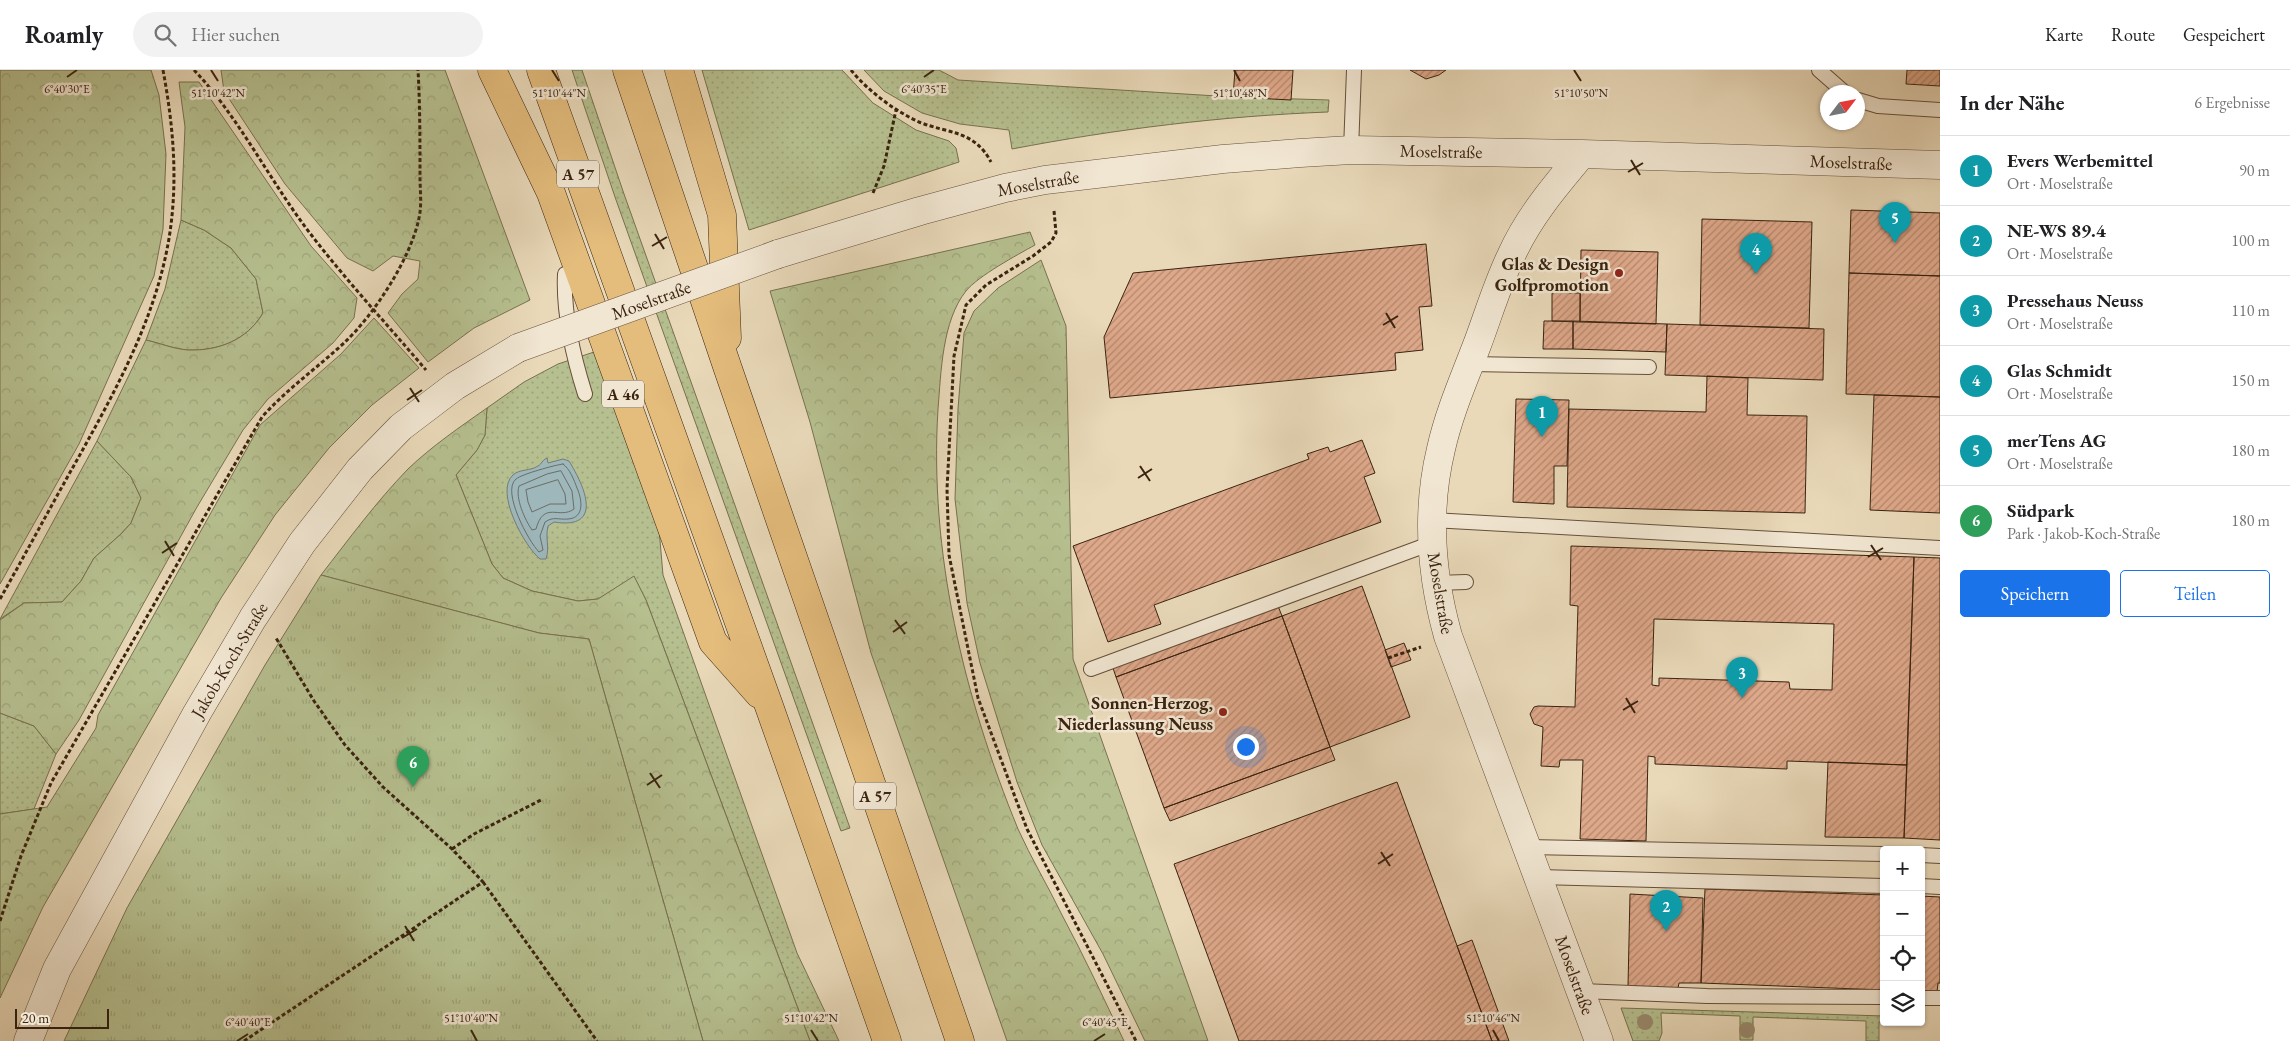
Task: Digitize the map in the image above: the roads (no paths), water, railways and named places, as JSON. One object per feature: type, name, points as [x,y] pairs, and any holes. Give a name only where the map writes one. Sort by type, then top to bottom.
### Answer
[{"type":"highway","name":"A 46","points":[[492,70],[551,193],[712,642],[769,706]]},
{"type":"highway","name":"A 57","points":[[541,70],[887,1041]]},
{"type":"highway","name":"A 57","points":[[627,70],[960,1041]]},
{"type":"highway","points":[[679,70],[722,215],[728,369]]},
{"type":"street","name":"Moselstraße","points":[[518,348],[778,254],[920,211],[1005,188],[1045,180],[1222,160],[1351,150],[1582,154],[1940,165]]},
{"type":"street","name":"Moselstraße","points":[[1582,154],[1538,208],[1511,256],[1470,364],[1441,448],[1432,532],[1436,583],[1448,636],[1599,1041]]},
{"type":"street","name":"Jakob-Koch-Straße","points":[[28,1041],[57,969],[197,713],[253,618],[302,543],[360,469],[401,427],[455,386],[518,348]]},
{"type":"lane","points":[[1351,150],[1354,70]]},
{"type":"lane","points":[[1819,70],[1834,85]]},
{"type":"lane","points":[[1865,102],[1878,106],[1940,110]]},
{"type":"lane","points":[[565,274],[564,294],[576,365],[585,394]]},
{"type":"lane","points":[[1470,364],[1649,367]]},
{"type":"lane","points":[[1090,669],[1432,532],[1940,548]]},
{"type":"lane","points":[[1436,583],[1466,582]]},
{"type":"lane","points":[[1528,847],[1880,854]]},
{"type":"lane","points":[[1925,855],[1940,856]]},
{"type":"lane","points":[[1538,877],[1880,886]]},
{"type":"lane","points":[[1925,886],[1940,887]]},
{"type":"lane","points":[[1581,991],[1707,996],[1880,997]]},
{"type":"lane","points":[[1925,998],[1940,998]]},
{"type":"water","points":[[547,458],[548,463],[563,459],[569,461],[580,483],[586,504],[585,513],[580,520],[570,523],[554,522],[548,526],[547,555],[546,559],[540,559],[520,532],[509,506],[507,494],[508,483],[513,475],[535,468]]},
{"type":"place","name":"merTens AG","points":[[1895,243]]},
{"type":"place","name":"Glas & Design Golfpromotion","points":[[1619,273]]},
{"type":"place","name":"Glas Schmidt","points":[[1756,274]]},
{"type":"place","name":"Evers Werbemittel","points":[[1542,437]]},
{"type":"place","name":"Pressehaus Neuss","points":[[1742,698]]},
{"type":"place","name":"Sonnen-Herzog, Niederlassung Neuss","points":[[1223,712]]},
{"type":"place","name":"Südpark","points":[[413,787]]},
{"type":"place","name":"NE-WS 89.4","points":[[1666,931]]}]
